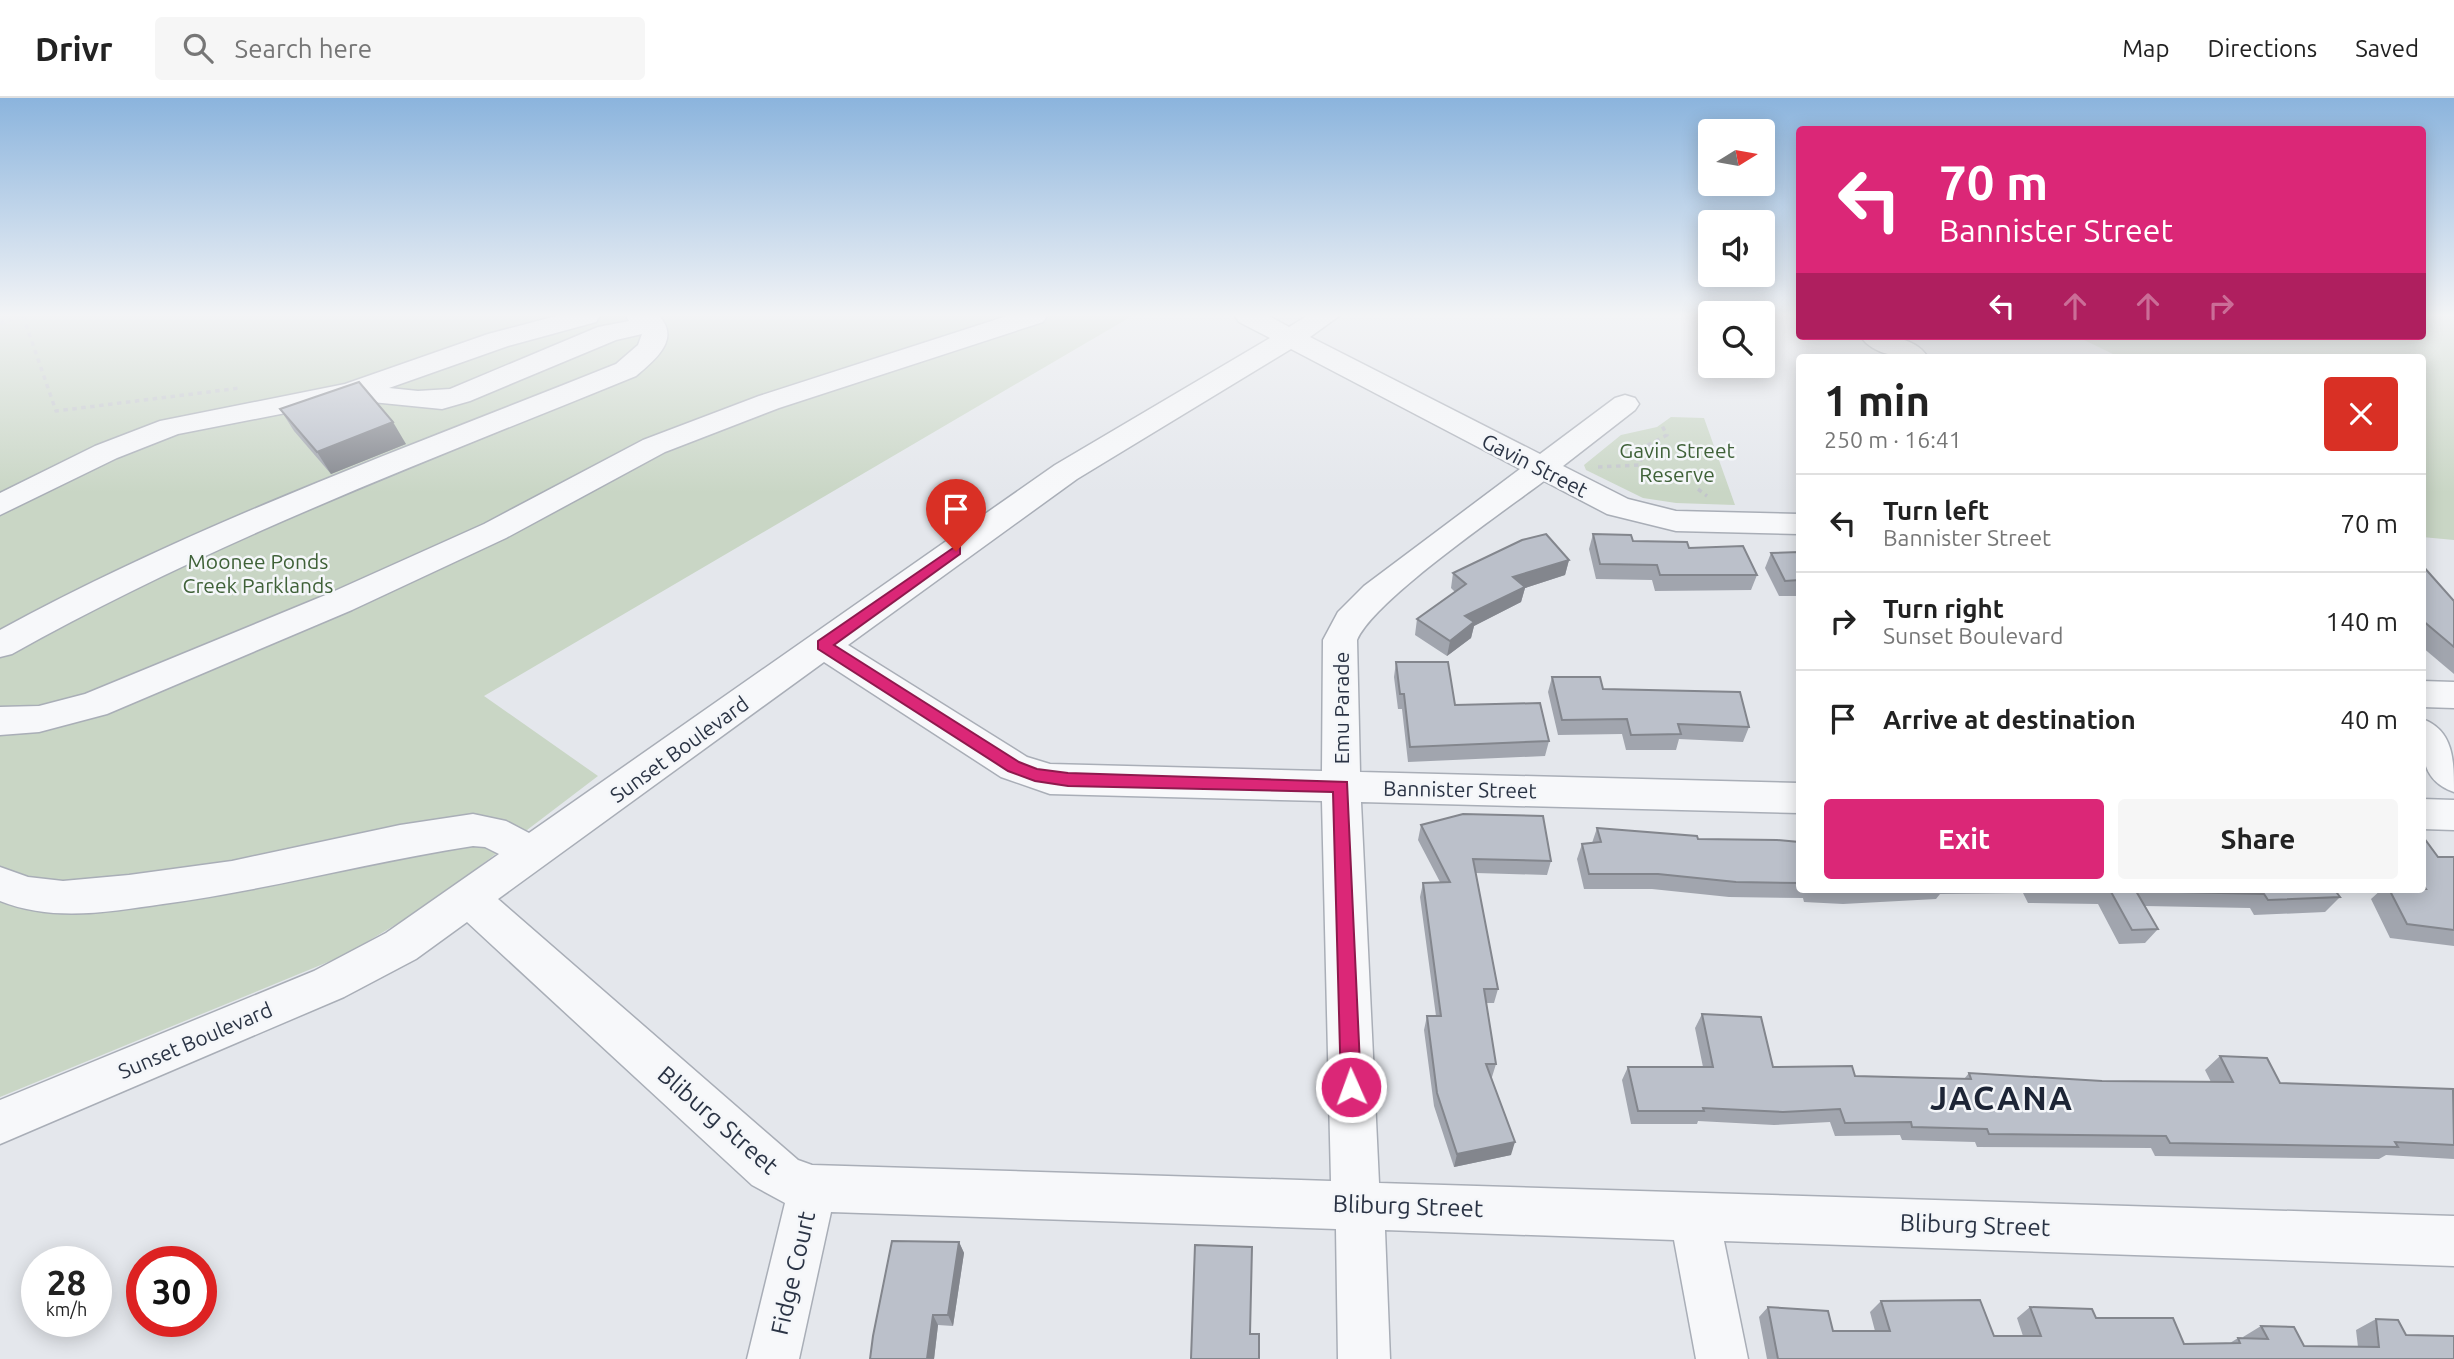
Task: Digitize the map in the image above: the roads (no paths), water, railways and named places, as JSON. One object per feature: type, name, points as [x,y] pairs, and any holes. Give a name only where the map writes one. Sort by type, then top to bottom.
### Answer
[{"type":"street","points":[[0,505],[106,452],[170,427],[352,391],[398,375]]},
{"type":"street","points":[[352,391],[442,400],[508,375]]},
{"type":"street","points":[[0,645],[76,603],[301,501],[614,375]]},
{"type":"street","points":[[0,722],[39,719],[94,705],[316,612],[484,536],[666,441],[769,402],[853,375]]},
{"type":"street","name":"Sunset Boulevard","points":[[0,1122],[329,984],[401,946],[1066,472],[1228,375]]},
{"type":"street","name":"Gavin Street","points":[[1361,375],[1618,507],[1656,519],[1796,524]]},
{"type":"street","name":"Emu Parade","points":[[1364,1359],[1341,786],[1340,640],[1346,623],[1376,594],[1625,404]]},
{"type":"street","name":"Bannister Street","points":[[823,645],[1014,767],[1035,775],[1068,780],[1796,798]]},
{"type":"street","points":[[2426,694],[2454,695]]},
{"type":"street","points":[[2426,738],[2454,776]]},
{"type":"street","points":[[2426,814],[2454,815]]},
{"type":"street","points":[[0,884],[26,894],[63,898],[129,892],[232,878],[400,841],[473,830],[492,832],[533,854]]},
{"type":"street","name":"Bliburg Street","points":[[470,899],[769,1169],[786,1180],[812,1188],[2454,1241]]},
{"type":"street","name":"Fidge Court","points":[[774,1359],[812,1188]]},
{"type":"street","points":[[1694,1216],[1722,1359]]},
{"type":"district","name":"JACANA","points":[[2002,1097]]},
{"type":"park label","name":"Gavin Street Reserve","points":[[1677,462]]},
{"type":"park label","name":"Moonee Ponds Creek Parklands","points":[[258,573]]}]
